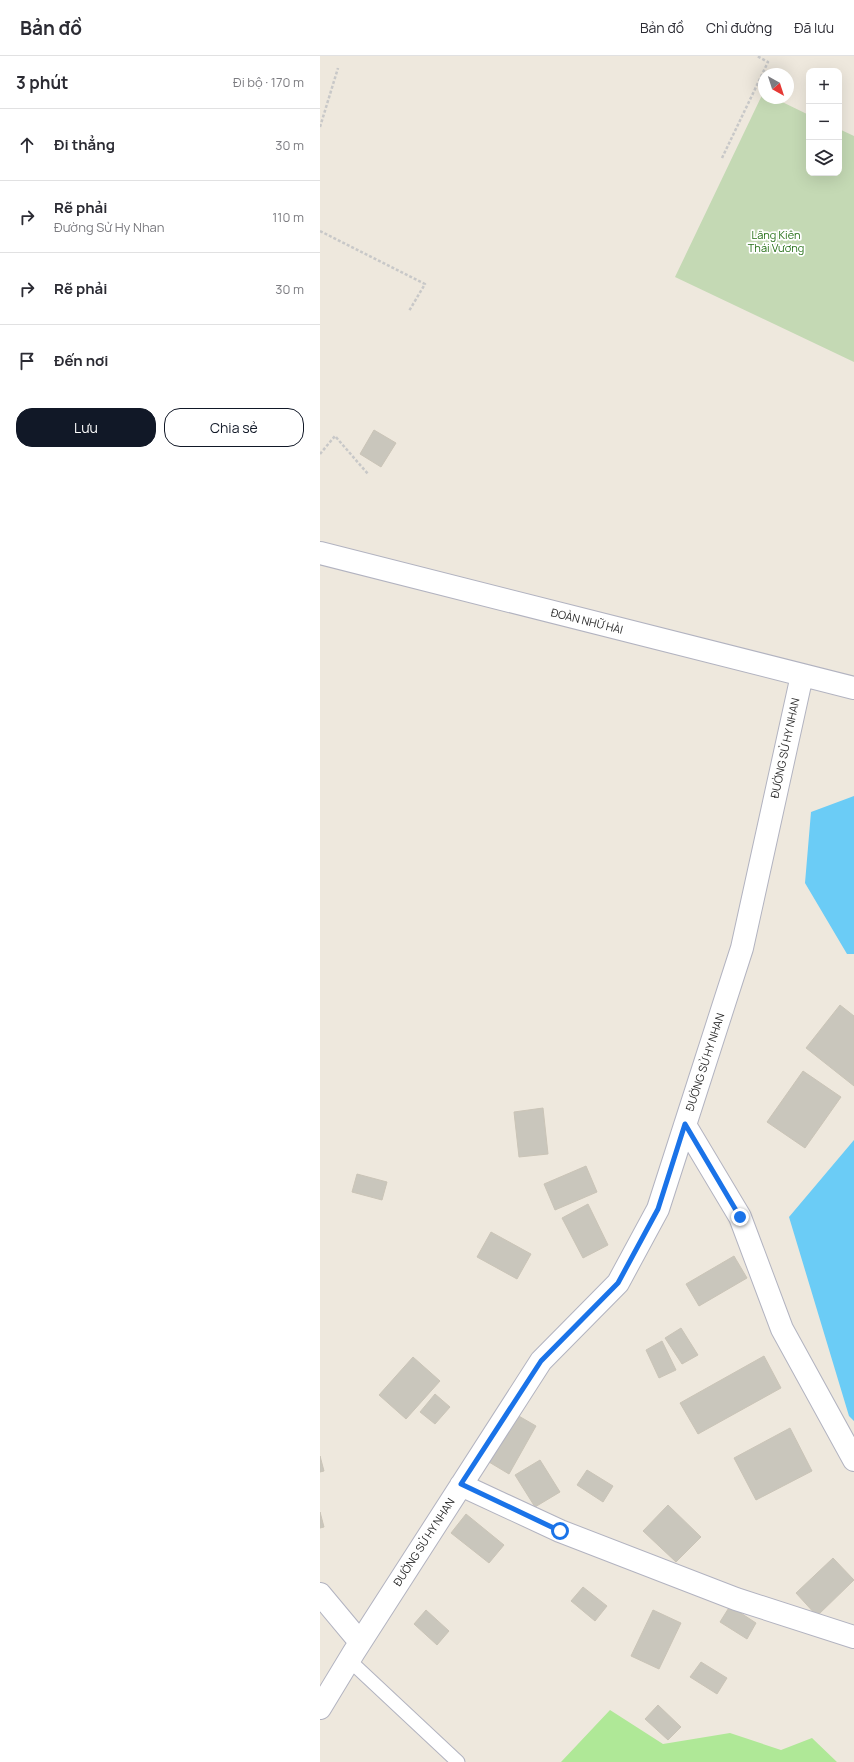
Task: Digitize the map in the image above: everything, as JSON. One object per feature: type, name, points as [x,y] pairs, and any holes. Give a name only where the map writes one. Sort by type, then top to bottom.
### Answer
[{"type":"street","name":"ĐOÀN NHỮ HÀI","points":[[320,553],[854,688]]},
{"type":"street","name":"ĐƯỜNG SỬ HY NHAN","points":[[320,1708],[360,1642],[541,1361],[618,1283],[658,1209],[742,948],[802,675]]},
{"type":"street","points":[[685,1124],[740,1217],[782,1329],[854,1460]]},
{"type":"street","points":[[461,1484],[575,1536],[736,1599],[854,1637]]},
{"type":"street","points":[[320,1594],[360,1642]]},
{"type":"lane","points":[[349,1660],[458,1762]]},
{"type":"path","points":[[722,158],[768,62],[757,56]]},
{"type":"path","points":[[320,127],[338,68]]},
{"type":"path","points":[[320,231],[425,284],[409,311]]},
{"type":"path","points":[[320,454],[336,436],[368,474]]},
{"type":"green space","name":"Lăng Kiên Thái Vương","points":[[758,103],[786,104],[806,114],[806,176],[842,176],[842,130],[854,136],[854,362],[675,277]]},
{"type":"green space","points":[[610,1710],[663,1744],[730,1733],[781,1750],[812,1738],[837,1762],[561,1762]]},
{"type":"water","points":[[854,796],[854,954],[847,954],[805,883],[811,812]]},
{"type":"water","points":[[854,1140],[854,1421],[849,1416],[789,1217]]},
{"type":"building","points":[[374,430],[396,443],[381,467],[360,454]]},
{"type":"building","points":[[840,1005],[854,1016],[854,1086],[806,1048]]},
{"type":"building","points":[[803,1071],[841,1097],[805,1148],[767,1122]]},
{"type":"building","points":[[543,1108],[548,1154],[519,1157],[514,1112]]},
{"type":"building","points":[[586,1166],[597,1192],[555,1210],[544,1184]]},
{"type":"building","points":[[357,1174],[387,1182],[382,1200],[352,1192]]},
{"type":"building","points":[[588,1204],[608,1245],[583,1258],[562,1218]]},
{"type":"building","points":[[491,1232],[531,1254],[517,1279],[477,1257]]},
{"type":"building","points":[[734,1256],[747,1278],[699,1306],[686,1284]]},
{"type":"building","points":[[681,1328],[698,1355],[682,1364],[665,1338]]},
{"type":"building","points":[[662,1341],[676,1370],[659,1378],[646,1350]]},
{"type":"building","points":[[764,1356],[781,1388],[698,1434],[680,1403]]},
{"type":"building","points":[[413,1357],[440,1381],[406,1419],[379,1395]]},
{"type":"building","points":[[435,1394],[450,1407],[435,1424],[420,1412]]},
{"type":"building","points":[[517,1415],[536,1426],[509,1474],[489,1462]]},
{"type":"building","points":[[790,1428],[812,1471],[756,1500],[734,1458]]},
{"type":"building","points":[[320,1456],[324,1471],[320,1472]]},
{"type":"building","points":[[540,1460],[560,1492],[535,1507],[515,1475]]},
{"type":"building","points":[[587,1470],[613,1486],[603,1502],[577,1485]]},
{"type":"building","points":[[668,1505],[701,1537],[676,1562],[643,1531]]},
{"type":"building","points":[[320,1512],[324,1527],[320,1528]]},
{"type":"building","points":[[466,1514],[504,1545],[489,1563],[451,1533]]},
{"type":"building","points":[[833,1558],[854,1580],[817,1616],[796,1593]]},
{"type":"building","points":[[583,1587],[607,1606],[595,1621],[571,1601]]},
{"type":"building","points":[[730,1606],[756,1623],[747,1639],[720,1622]]},
{"type":"building","points":[[426,1610],[449,1631],[437,1645],[414,1624]]},
{"type":"building","points":[[653,1610],[681,1623],[659,1669],[631,1656]]},
{"type":"building","points":[[701,1662],[727,1678],[717,1694],[690,1677]]},
{"type":"building","points":[[658,1705],[681,1727],[668,1740],[645,1719]]},
{"type":"route","points":[[560,1531],[461,1484],[541,1361],[618,1283],[658,1209],[685,1124],[740,1217]]}]
